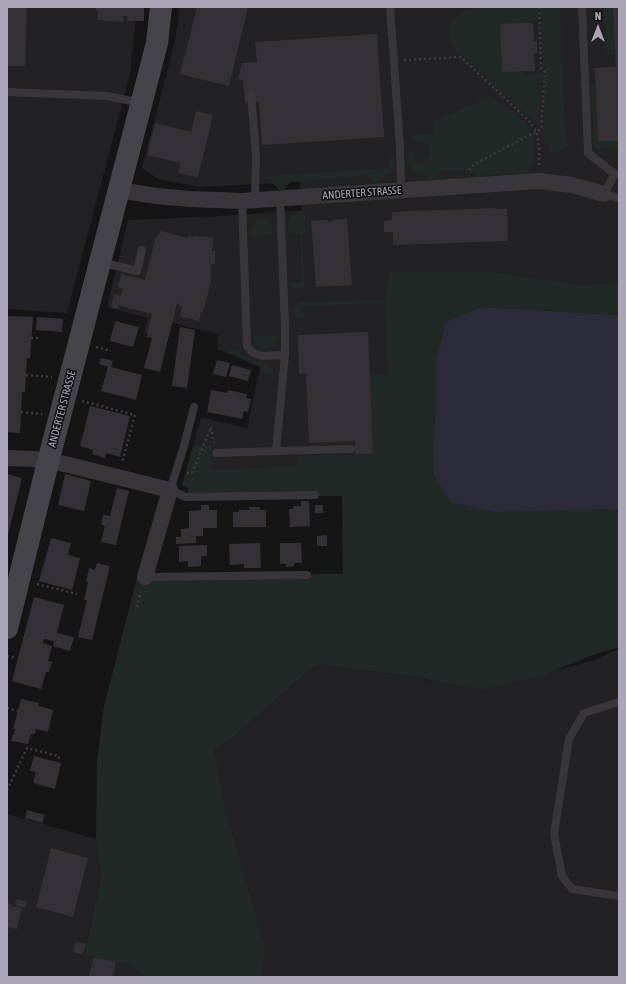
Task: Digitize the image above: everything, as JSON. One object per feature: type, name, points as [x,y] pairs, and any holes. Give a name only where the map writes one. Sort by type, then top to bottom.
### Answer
[{"type":"main road","name":"ANDERTER STRASSE","points":[[8,620],[142,104],[157,43],[161,7]]},
{"type":"street","name":"ANDERTER STRASSE","points":[[119,190],[156,196],[190,199],[249,201],[539,181],[572,185],[612,196]]},
{"type":"street","points":[[7,458],[33,459],[65,464],[170,490],[145,577]]},
{"type":"lane","points":[[390,7],[400,147],[401,190]]},
{"type":"lane","points":[[582,7],[588,153],[617,171],[612,196]]},
{"type":"lane","points":[[7,92],[107,96],[142,104]]},
{"type":"lane","points":[[251,94],[256,156],[249,201],[247,346],[253,352],[262,356],[285,356]]},
{"type":"lane","points":[[276,451],[285,356],[280,198]]},
{"type":"lane","points":[[101,262],[137,271],[142,250]]},
{"type":"lane","points":[[194,407],[184,446],[170,490],[186,497],[315,496]]},
{"type":"lane","points":[[216,453],[351,449]]},
{"type":"lane","points":[[145,577],[307,574]]},
{"type":"lane","points":[[619,702],[584,713],[569,739],[554,834],[562,876],[572,889],[619,896]]},
{"type":"path","points":[[469,170],[472,166],[486,158],[541,129],[545,72],[541,68],[539,47],[539,7]]},
{"type":"path","points":[[394,61],[461,57],[530,121],[536,131],[539,146],[539,181]]},
{"type":"path","points":[[32,338],[39,338]]},
{"type":"path","points":[[96,347],[111,351]]},
{"type":"path","points":[[26,375],[56,377]]},
{"type":"path","points":[[82,401],[110,410],[135,414],[119,477]]},
{"type":"path","points":[[21,412],[47,414]]},
{"type":"path","points":[[176,473],[192,473],[211,427],[216,453]]},
{"type":"path","points":[[35,584],[77,594]]},
{"type":"path","points":[[7,656],[17,657]]},
{"type":"path","points":[[7,708],[18,711]]},
{"type":"path","points":[[7,790],[27,748],[59,756],[58,762]]},
{"type":"shaded area","points":[[7,7],[137,7],[130,74],[67,313],[7,309]]},
{"type":"shaded area","points":[[179,7],[619,7],[619,315],[419,298],[406,469],[188,495],[188,488],[182,486],[201,417],[247,428],[260,367],[217,349],[218,334],[172,323],[168,339],[144,333],[148,318],[107,307],[128,220],[220,216],[302,210],[300,182],[200,187],[158,179],[142,168],[174,45]]},
{"type":"shaded area","points":[[485,7],[537,7],[538,20],[536,20],[536,23],[500,25],[502,72],[525,71],[526,75],[533,75],[540,72],[542,74],[539,127],[454,48],[450,41],[448,34],[449,27],[453,20],[462,13],[471,9]]},
{"type":"shaded area","points":[[540,7],[560,7],[565,132],[567,146],[558,152],[550,152],[550,146],[541,140],[546,70],[543,67]]},
{"type":"shaded area","points":[[604,7],[613,7],[615,55],[606,55]]},
{"type":"shaded area","points":[[591,84],[595,84],[598,141],[619,141],[619,147],[594,149]]},
{"type":"shaded area","points":[[490,96],[526,122],[533,135],[533,164],[527,173],[476,176],[468,170],[442,171],[434,179],[429,179],[413,170],[409,163],[409,152],[414,152],[414,160],[416,163],[421,164],[427,160],[430,154],[430,148],[426,143],[415,141],[410,135],[434,134],[433,122]]},
{"type":"shaded area","points":[[391,155],[394,156],[394,169],[380,182],[375,183],[368,176],[290,182],[284,190],[279,190],[266,176],[388,168]]},
{"type":"shaded area","points":[[305,214],[306,231],[302,236],[305,288],[293,288],[290,283],[302,283],[300,235],[290,234],[288,229],[288,221],[292,215]]},
{"type":"shaded area","points":[[260,219],[265,219],[269,223],[272,227],[273,235],[249,236],[253,225]]},
{"type":"shaded area","points":[[389,272],[493,272],[579,285],[619,283],[619,315],[482,307],[436,406],[433,441],[602,509],[619,511],[619,647],[593,655],[541,676],[482,690],[403,675],[342,668],[322,664],[314,666],[238,733],[215,750],[224,803],[266,950],[261,976],[282,977],[144,977],[131,965],[84,955],[101,877],[96,839],[97,761],[104,706],[138,574],[343,574],[342,496],[188,495],[188,488],[182,486],[193,446],[211,444],[211,470],[297,466],[297,456],[373,454],[370,375],[388,375],[385,303],[304,306],[302,307],[302,319],[295,316],[293,308],[296,304],[301,302],[385,299]]},
{"type":"shaded area","points":[[277,335],[277,340],[274,344],[266,348],[257,345],[253,336]]},
{"type":"shaded area","points":[[226,350],[240,350],[240,354],[268,365],[272,370],[272,374],[261,372],[261,367]]},
{"type":"shaded area","points":[[619,648],[619,977],[261,977],[266,950],[224,803],[215,750],[238,733],[314,666],[322,664],[342,668],[403,675],[426,680],[491,687],[595,660]]},
{"type":"shaded area","points":[[7,814],[96,839],[101,877],[84,954],[131,965],[144,977],[7,977]]},
{"type":"water","points":[[482,307],[619,315],[619,511],[602,509],[495,512],[450,502],[434,475],[433,441],[436,406],[436,362],[446,322]]},
{"type":"building","points":[[7,7],[27,7],[25,66],[7,66]]},
{"type":"building","points":[[96,7],[144,7],[144,21],[127,21],[127,16],[123,16],[123,22],[98,20],[98,11],[96,11]]},
{"type":"building","points":[[197,7],[248,7],[229,86],[180,74]]},
{"type":"building","points":[[613,7],[619,7],[619,141],[598,141],[595,68],[616,67]]},
{"type":"building","points":[[533,23],[534,41],[537,41],[537,53],[534,53],[535,71],[502,72],[500,24]]},
{"type":"building","points":[[377,34],[384,137],[262,145],[259,102],[245,103],[243,80],[238,79],[242,63],[257,62],[255,42]]},
{"type":"building","points":[[196,111],[213,115],[198,177],[178,173],[181,163],[147,155],[155,123],[191,132]]},
{"type":"building","points":[[497,208],[507,209],[508,241],[393,245],[393,232],[384,232],[384,221],[392,220],[392,212]]},
{"type":"building","points":[[347,219],[352,285],[316,287],[311,221],[328,220],[328,222]]},
{"type":"building","points":[[161,231],[188,238],[188,236],[213,237],[212,251],[215,251],[215,264],[211,264],[211,282],[199,321],[180,316],[182,307],[177,303],[160,372],[144,368],[152,338],[147,337],[147,333],[152,314],[118,305],[118,309],[111,307],[114,294],[121,296],[123,289],[118,287],[121,274],[145,280],[155,239]]},
{"type":"building","points":[[7,316],[33,317],[30,358],[27,358],[25,392],[22,392],[20,433],[7,432]]},
{"type":"building","points":[[37,317],[63,319],[62,332],[36,330]]},
{"type":"building","points":[[115,321],[139,327],[133,347],[110,341]]},
{"type":"building","points":[[180,327],[195,330],[187,388],[172,386]]},
{"type":"building","points":[[368,332],[373,454],[355,454],[355,441],[309,443],[306,373],[299,374],[298,335]]},
{"type":"building","points":[[101,358],[113,361],[111,367],[142,375],[136,400],[101,391],[108,367],[99,364]]},
{"type":"building","points":[[217,360],[230,363],[226,377],[213,374]]},
{"type":"building","points":[[232,365],[251,370],[248,381],[229,376]]},
{"type":"building","points":[[211,390],[227,393],[228,390],[247,394],[246,398],[251,399],[248,412],[244,411],[242,419],[207,412]]},
{"type":"building","points":[[90,406],[130,416],[120,457],[106,453],[105,458],[92,454],[93,450],[80,446]]},
{"type":"building","points":[[7,474],[22,478],[8,535],[7,535]]},
{"type":"building","points":[[65,474],[91,481],[84,511],[58,505]]},
{"type":"building","points":[[117,488],[129,491],[116,545],[101,542],[105,526],[101,524],[103,515],[110,516]]},
{"type":"building","points":[[301,501],[309,501],[310,526],[290,527],[289,509],[293,509],[293,506],[301,506]]},
{"type":"building","points":[[201,505],[209,505],[209,510],[217,510],[217,528],[203,528],[203,536],[196,536],[196,543],[176,544],[176,537],[181,537],[181,529],[189,528],[189,511],[201,510]]},
{"type":"building","points":[[315,505],[323,505],[323,513],[315,513]]},
{"type":"building","points":[[249,507],[260,507],[260,510],[266,510],[266,527],[233,527],[233,512],[239,512],[239,510],[249,510]]},
{"type":"building","points":[[327,535],[327,546],[317,546],[317,536]]},
{"type":"building","points":[[51,538],[71,543],[68,555],[80,558],[72,590],[39,581]]},
{"type":"building","points":[[260,543],[261,568],[244,568],[244,564],[230,565],[229,544]]},
{"type":"building","points":[[280,543],[301,543],[302,563],[294,563],[294,566],[286,567],[286,564],[280,564]]},
{"type":"building","points":[[207,545],[207,556],[201,556],[201,566],[188,567],[188,561],[179,562],[179,546]]},
{"type":"building","points":[[97,563],[110,566],[92,640],[78,637],[87,600],[84,600],[89,568],[95,570]]},
{"type":"building","points":[[34,597],[64,605],[57,633],[74,637],[70,651],[53,646],[54,641],[44,639],[43,643],[52,646],[48,661],[52,662],[49,672],[46,672],[41,689],[12,681]]},
{"type":"building","points":[[21,699],[39,703],[38,707],[40,706],[53,710],[48,732],[36,729],[35,734],[31,734],[28,744],[11,741]]},
{"type":"building","points":[[34,756],[61,763],[55,789],[33,783],[36,772],[30,771]]},
{"type":"building","points":[[27,810],[45,815],[42,823],[25,818]]},
{"type":"building","points":[[51,848],[88,858],[73,917],[36,907]]},
{"type":"building","points":[[17,899],[27,902],[25,908],[15,905]]},
{"type":"building","points":[[7,903],[11,904],[11,906],[22,908],[17,929],[7,927]]},
{"type":"building","points":[[75,942],[86,944],[82,954],[73,952]]},
{"type":"building","points":[[94,957],[116,962],[113,977],[89,977]]}]
